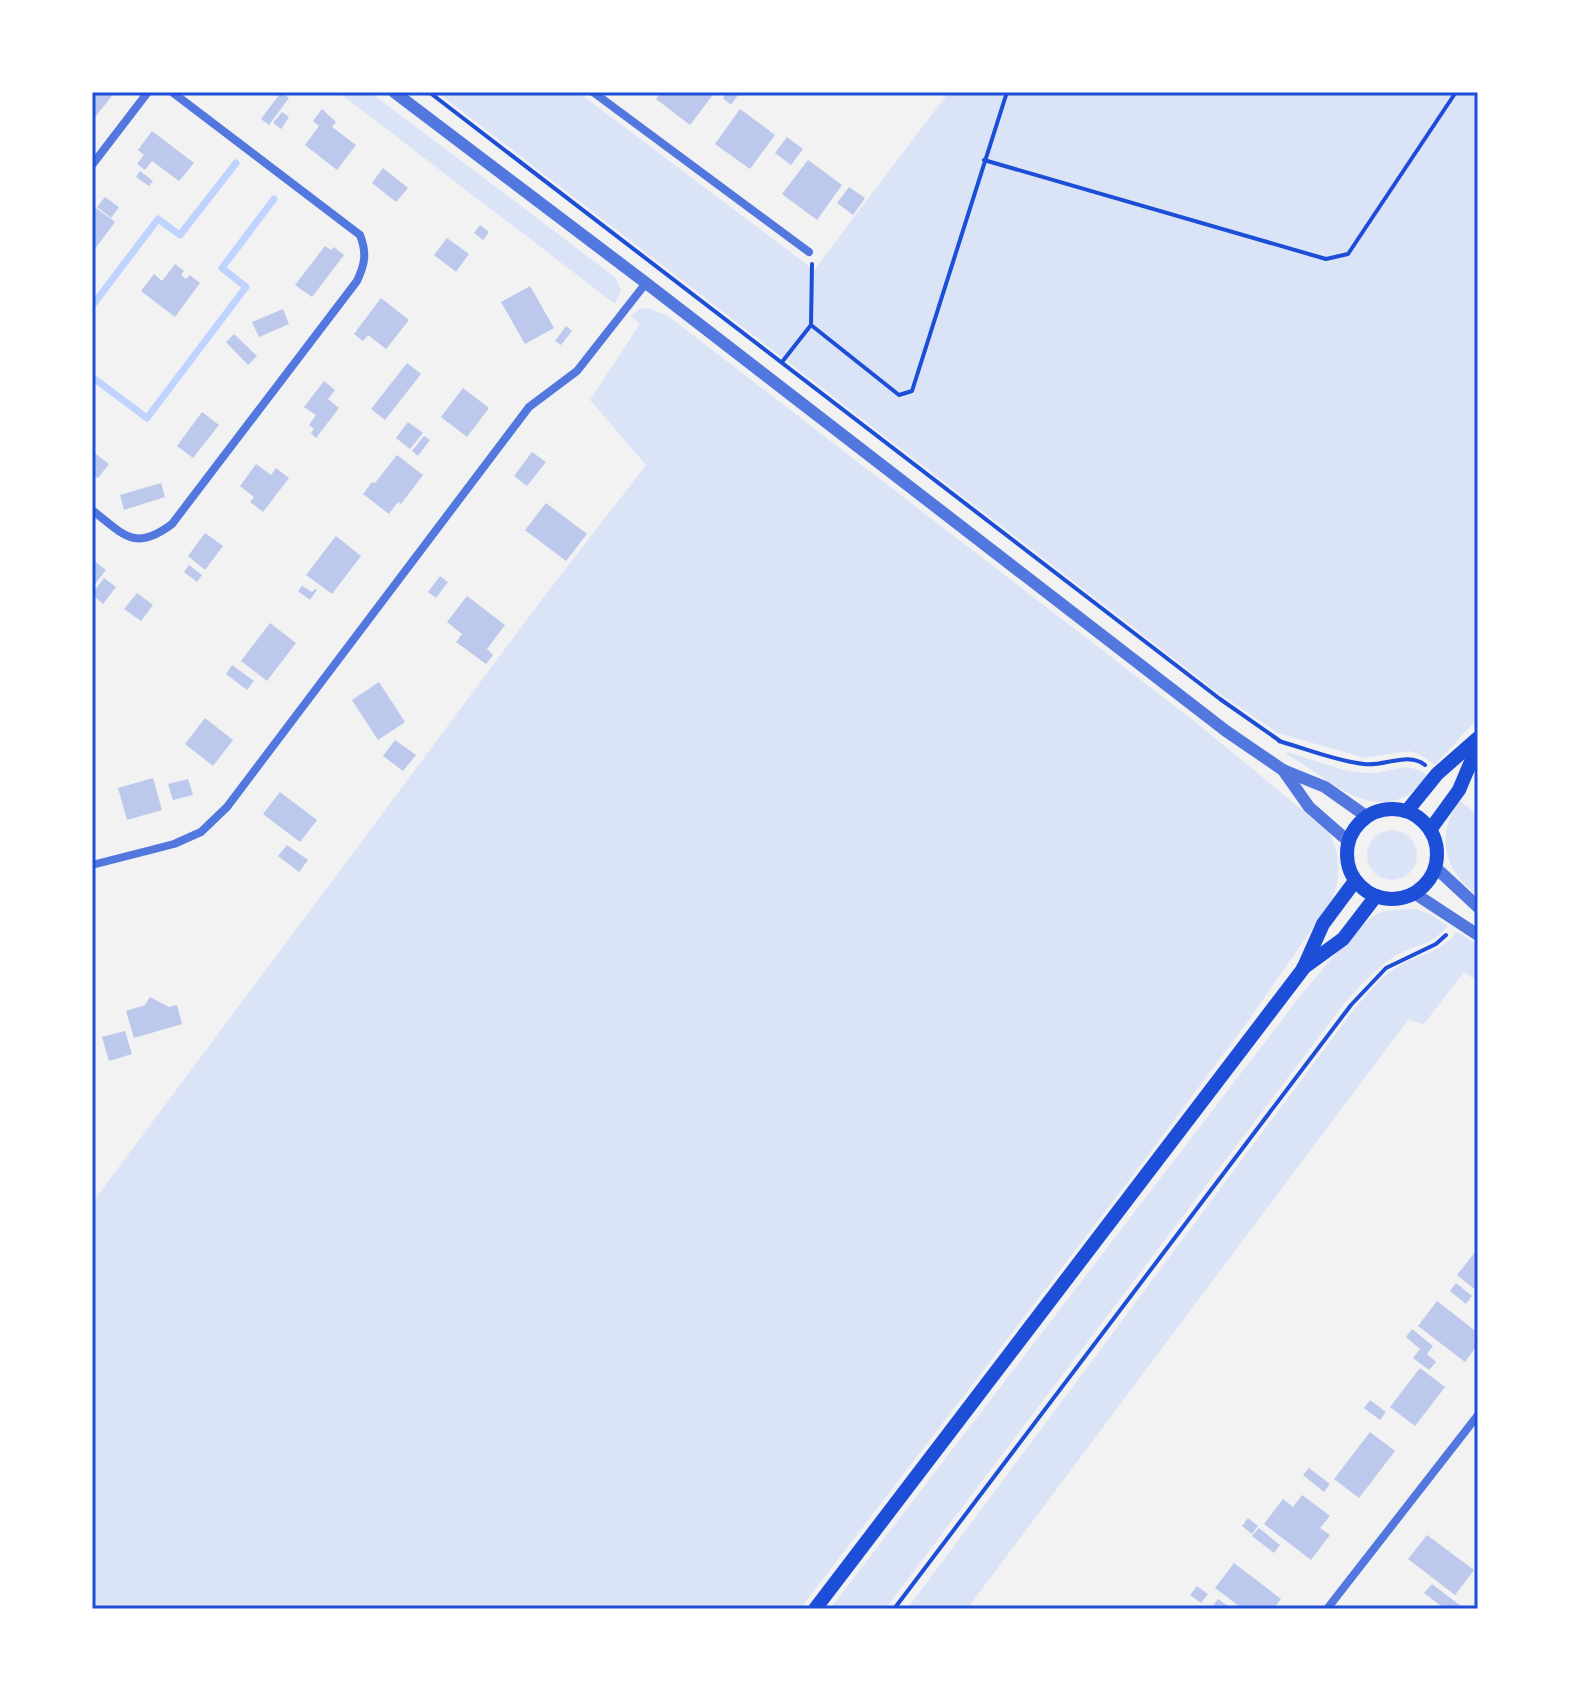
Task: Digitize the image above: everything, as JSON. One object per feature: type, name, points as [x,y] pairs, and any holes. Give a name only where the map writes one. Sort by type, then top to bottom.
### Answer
[{"type":"main road","points":[[1407,811],[1437,774],[1478,738]]},
{"type":"main road","points":[[1430,830],[1459,790],[1478,745]]},
{"type":"main road","points":[[1379,810],[1407,811],[1430,830],[1437,854],[1435,867],[1430,878],[1414,893],[1389,899],[1376,896],[1355,881],[1346,855],[1348,841],[1352,831],[1366,816],[1379,810]]},
{"type":"main road","points":[[815,1609],[1303,969],[1323,924],[1355,881]]},
{"type":"main road","points":[[1303,969],[1343,939],[1376,896]]},
{"type":"street","points":[[92,165],[148,92]]},
{"type":"street","points":[[92,510],[125,536],[138,541],[156,536],[172,524],[357,281],[364,265],[366,249],[360,235],[172,92]]},
{"type":"street","points":[[394,92],[1216,723],[1283,770],[1325,787],[1366,816]]},
{"type":"street","points":[[593,92],[809,252]]},
{"type":"street","points":[[92,865],[174,844],[201,832],[227,807],[529,407],[567,382],[646,283]]},
{"type":"street","points":[[1283,770],[1309,807],[1348,841]]},
{"type":"street","points":[[1435,867],[1478,907]]},
{"type":"street","points":[[1414,893],[1478,935]]},
{"type":"street","points":[[1327,1609],[1478,1415]]},
{"type":"path","points":[[429,92],[1220,699],[1280,741],[1366,765],[1419,760],[1437,774]]},
{"type":"path","points":[[811,325],[899,395],[912,391],[1007,92]]},
{"type":"path","points":[[984,160],[1326,259],[1348,254],[1456,92]]},
{"type":"path","points":[[782,362],[811,325],[812,258],[809,252]]},
{"type":"path","points":[[894,1609],[1364,988],[1386,968],[1436,944],[1458,923]]},
{"type":"shaded area","points":[[338,92],[370,92],[616,278],[621,290],[615,304]]},
{"type":"shaded area","points":[[437,92],[578,92],[814,270],[949,92],[1478,92],[1478,718],[1435,765],[1409,751],[1365,758],[1278,733],[1221,695]]},
{"type":"shaded area","points":[[648,308],[668,316],[1193,720],[1329,832],[1336,849],[1338,866],[1332,900],[1246,1024],[1130,1179],[800,1609],[92,1609],[92,1203],[543,598],[646,465],[590,400],[640,324],[631,316],[640,309]]},
{"type":"shaded area","points":[[1288,752],[1348,771],[1377,773],[1405,767],[1428,776],[1410,793],[1393,801],[1375,802],[1339,788],[1286,754]]},
{"type":"shaded area","points":[[1460,801],[1478,815],[1478,887],[1474,893],[1456,873],[1446,850],[1447,826]]},
{"type":"shaded area","points":[[1392,830],[1410,837],[1417,855],[1410,873],[1392,880],[1374,873],[1367,855],[1374,837]]},
{"type":"shaded area","points":[[1417,909],[1448,926],[1428,942],[1402,952],[1387,962],[1343,1005],[885,1609],[830,1609],[1301,995],[1371,918],[1388,910]]},
{"type":"shaded area","points":[[1457,932],[1478,945],[1478,982],[1464,972],[1424,1024],[1408,1020],[967,1609],[907,1609],[1355,1008],[1389,973],[1438,948]]},
{"type":"building","points":[[92,92],[115,92],[92,121]]},
{"type":"building","points":[[281,92],[289,98],[269,125],[261,119]]},
{"type":"building","points":[[661,92],[715,92],[690,125],[656,99]]},
{"type":"building","points":[[727,92],[740,92],[731,105],[723,98]]},
{"type":"building","points":[[322,109],[336,122],[332,127],[356,145],[337,170],[305,145],[319,126],[313,121]]},
{"type":"building","points":[[740,109],[775,135],[750,169],[715,144]]},
{"type":"building","points":[[282,112],[289,117],[281,129],[273,123]]},
{"type":"building","points":[[152,131],[194,163],[179,181],[152,161],[145,170],[137,164],[144,155],[138,150]]},
{"type":"building","points":[[787,137],[803,149],[791,165],[775,153]]},
{"type":"building","points":[[808,160],[842,185],[817,220],[782,194]]},
{"type":"building","points":[[383,168],[408,188],[396,202],[372,183]]},
{"type":"building","points":[[140,171],[153,181],[149,186],[136,177]]},
{"type":"building","points":[[849,187],[865,198],[853,215],[837,203]]},
{"type":"building","points":[[105,197],[119,207],[111,218],[97,207]]},
{"type":"building","points":[[96,208],[115,222],[92,253],[92,214]]},
{"type":"building","points":[[480,225],[489,232],[483,240],[474,233]]},
{"type":"building","points":[[447,238],[469,254],[456,272],[434,255]]},
{"type":"building","points":[[325,246],[331,250],[334,247],[344,255],[312,297],[295,285]]},
{"type":"building","points":[[175,264],[184,271],[181,275],[186,279],[190,275],[200,283],[175,317],[141,291],[154,274],[162,281]]},
{"type":"building","points":[[530,286],[554,328],[525,344],[501,302]]},
{"type":"building","points":[[381,298],[409,320],[386,349],[368,335],[363,341],[354,334]]},
{"type":"building","points":[[283,309],[289,324],[259,337],[252,322]]},
{"type":"building","points":[[566,326],[572,331],[561,345],[555,341]]},
{"type":"building","points":[[234,334],[257,356],[248,365],[226,342]]},
{"type":"building","points":[[407,363],[421,374],[385,420],[371,409]]},
{"type":"building","points":[[324,381],[335,390],[328,399],[339,408],[316,438],[311,433],[314,429],[309,425],[316,415],[304,407]]},
{"type":"building","points":[[463,388],[489,408],[467,437],[441,417]]},
{"type":"building","points":[[202,412],[219,425],[193,458],[177,446]]},
{"type":"building","points":[[408,422],[423,433],[410,449],[396,438]]},
{"type":"building","points":[[424,436],[430,440],[418,456],[412,451]]},
{"type":"building","points":[[92,451],[109,464],[98,478],[92,480]]},
{"type":"building","points":[[532,452],[546,462],[527,486],[514,476]]},
{"type":"building","points":[[397,455],[423,475],[401,504],[398,502],[389,514],[363,494]]},
{"type":"building","points":[[256,464],[271,475],[276,468],[289,478],[263,512],[250,502],[254,497],[240,486]]},
{"type":"building","points":[[161,483],[165,497],[124,510],[120,495]]},
{"type":"building","points":[[546,503],[587,534],[566,561],[525,530]]},
{"type":"building","points":[[205,533],[223,546],[205,570],[188,556]]},
{"type":"building","points":[[336,536],[361,556],[332,594],[306,575]]},
{"type":"building","points":[[92,559],[106,570],[92,588]]},
{"type":"building","points":[[189,565],[202,575],[197,582],[184,572]]},
{"type":"building","points":[[440,576],[448,582],[436,598],[428,592]]},
{"type":"building","points":[[104,578],[116,587],[103,604],[92,594]]},
{"type":"building","points":[[302,586],[312,592],[317,590],[310,600],[298,591]]},
{"type":"building","points":[[137,593],[153,605],[141,621],[124,609]]},
{"type":"building","points":[[467,596],[505,625],[487,649],[493,655],[486,664],[456,642],[462,634],[447,622]]},
{"type":"building","points":[[270,623],[296,643],[267,681],[241,661]]},
{"type":"building","points":[[232,665],[254,681],[247,690],[226,674]]},
{"type":"building","points":[[379,682],[405,722],[378,740],[352,700]]},
{"type":"building","points":[[205,718],[233,740],[213,766],[185,744]]},
{"type":"building","points":[[395,740],[416,755],[403,771],[383,756]]},
{"type":"building","points":[[153,778],[162,810],[127,820],[118,788]]},
{"type":"building","points":[[188,779],[193,795],[173,800],[168,784]]},
{"type":"building","points":[[280,792],[317,820],[300,842],[263,814]]},
{"type":"building","points":[[287,845],[308,860],[299,872],[278,856]]},
{"type":"building","points":[[150,997],[169,1007],[177,1005],[182,1024],[134,1038],[126,1011],[145,1005]]},
{"type":"building","points":[[125,1031],[132,1054],[109,1061],[102,1037]]},
{"type":"building","points":[[1478,1252],[1478,1292],[1457,1275]]},
{"type":"building","points":[[1456,1283],[1472,1296],[1466,1304],[1450,1291]]},
{"type":"building","points":[[1437,1301],[1478,1333],[1478,1344],[1465,1362],[1418,1326]]},
{"type":"building","points":[[1412,1329],[1433,1346],[1427,1354],[1436,1362],[1429,1370],[1413,1358],[1420,1349],[1406,1337]]},
{"type":"building","points":[[1420,1368],[1445,1387],[1415,1426],[1390,1407]]},
{"type":"building","points":[[1370,1400],[1386,1412],[1380,1420],[1364,1408]]},
{"type":"building","points":[[1370,1432],[1395,1451],[1359,1498],[1334,1479]]},
{"type":"building","points":[[1309,1468],[1330,1484],[1324,1492],[1303,1475]]},
{"type":"building","points":[[1302,1495],[1330,1516],[1320,1528],[1330,1535],[1311,1560],[1264,1524],[1283,1499],[1293,1507]]},
{"type":"building","points":[[1248,1518],[1258,1526],[1252,1534],[1242,1526]]},
{"type":"building","points":[[1259,1528],[1280,1545],[1274,1553],[1252,1536]]},
{"type":"building","points":[[1427,1535],[1474,1570],[1455,1595],[1408,1559]]},
{"type":"building","points":[[1234,1563],[1281,1599],[1273,1609],[1243,1609],[1215,1588]]},
{"type":"building","points":[[1432,1584],[1465,1609],[1445,1609],[1424,1593]]},
{"type":"building","points":[[1197,1586],[1208,1594],[1201,1603],[1190,1595]]},
{"type":"building","points":[[1218,1599],[1232,1609],[1212,1607]]},
{"type":"waterway","points":[[92,306],[158,219],[180,235],[236,163]]},
{"type":"waterway","points":[[92,377],[147,418],[246,287],[222,268],[274,199]]}]
